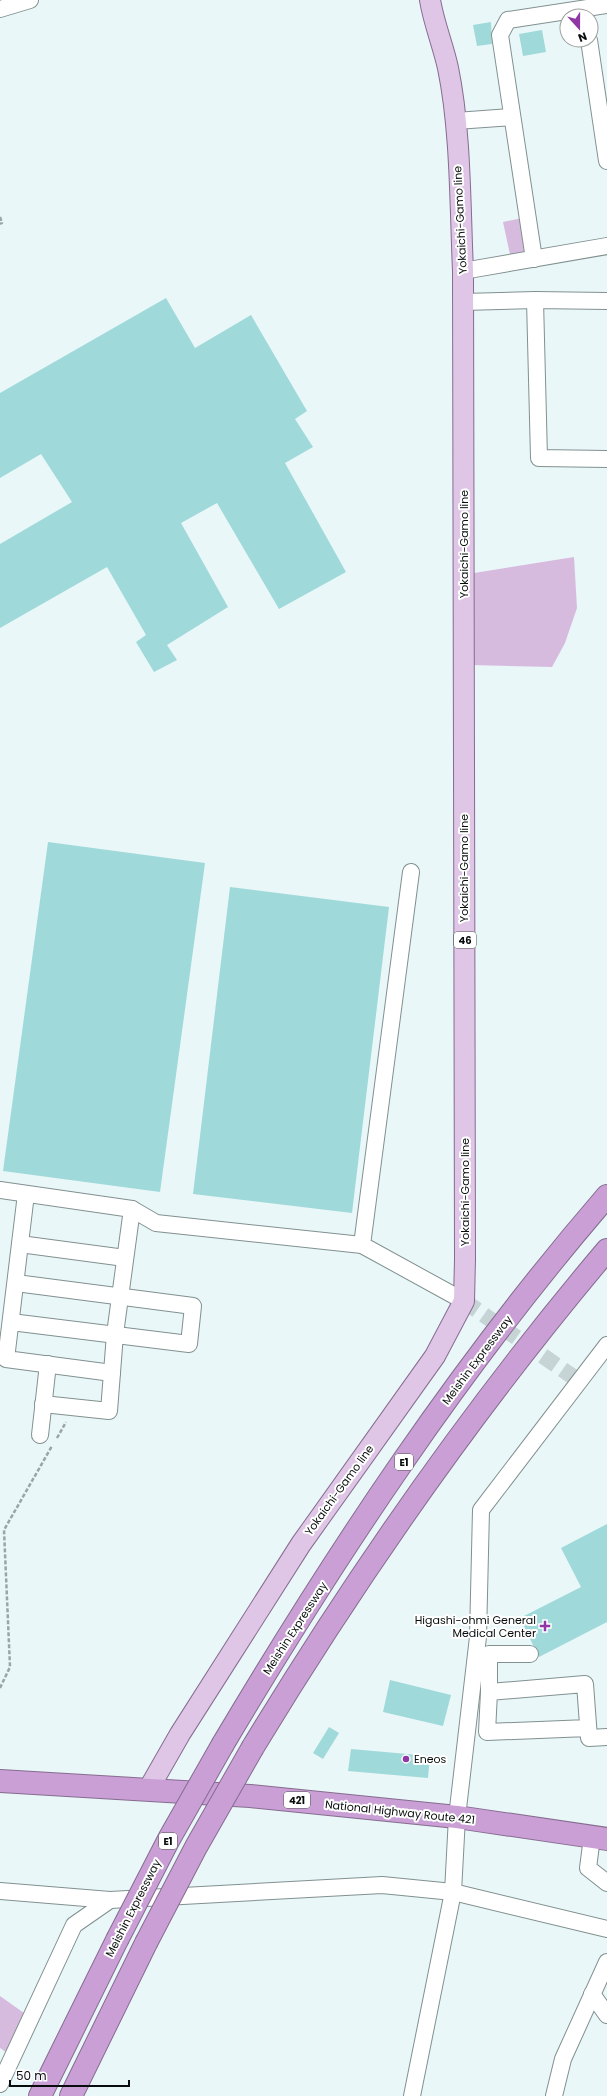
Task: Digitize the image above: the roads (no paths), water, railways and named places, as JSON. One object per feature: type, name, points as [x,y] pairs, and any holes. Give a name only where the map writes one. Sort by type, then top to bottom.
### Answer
[{"type":"highway","points":[[452,1391],[552,1246],[607,1179]]},
{"type":"highway","name":"Meishin Expressway","points":[[40,2096],[169,1839],[268,1669],[352,1539],[452,1391],[559,1252],[607,1196]]},
{"type":"highway","name":"E1","points":[[71,2096],[146,1943],[196,1847],[252,1747],[291,1684],[376,1554],[478,1413],[607,1250]]},
{"type":"highway","name":"National Highway Route 421","points":[[0,1781],[250,1796],[457,1817],[600,1838]]},
{"type":"main road","name":"Yokaichi-Gamo line","points":[[148,1790],[180,1734],[301,1544],[435,1356],[464,1301],[464,271],[456,121],[448,67],[433,18],[430,0]]},
{"type":"street","points":[[0,9],[30,0]]},
{"type":"street","points":[[596,8],[607,4]]},
{"type":"street","points":[[534,259],[500,35],[508,20],[559,15]]},
{"type":"street","points":[[590,48],[607,161]]},
{"type":"street","points":[[456,121],[512,117]]},
{"type":"street","points":[[464,271],[607,246]]},
{"type":"street","points":[[463,302],[535,300],[607,301]]},
{"type":"street","points":[[535,300],[539,458],[607,459]]},
{"type":"street","points":[[362,1244],[410,872]]},
{"type":"street","points":[[0,1190],[132,1209],[156,1223],[362,1244],[464,1301]]},
{"type":"street","points":[[26,1194],[6,1359],[112,1373]]},
{"type":"street","points":[[43,1404],[109,1411],[115,1334],[132,1209]]},
{"type":"street","points":[[20,1244],[125,1258]]},
{"type":"street","points":[[11,1322],[189,1344],[194,1306],[16,1283]]},
{"type":"street","points":[[412,2096],[453,1892],[457,1817],[478,1637],[481,1510],[607,1344]]},
{"type":"street","points":[[40,1435],[48,1364]]},
{"type":"street","points":[[530,1654],[489,1654],[487,1732],[588,1728]]},
{"type":"street","points":[[489,1692],[586,1684],[589,1738],[607,1737]]},
{"type":"street","points":[[600,1838],[588,1868],[607,1883]]},
{"type":"street","points":[[0,1891],[110,1900],[382,1885],[453,1892],[607,1929]]},
{"type":"street","points":[[0,2084],[74,1925],[110,1900]]},
{"type":"street","points":[[554,2096],[563,2059],[607,1962]]},
{"type":"street","points":[[592,1994],[607,2015]]},
{"type":"tunnel","points":[[464,1301],[579,1381]]},
{"type":"place","name":"Higashi-ohmi General Medical Center","points":[[545,1626]]},
{"type":"place","name":"Eneos","points":[[406,1759]]}]
